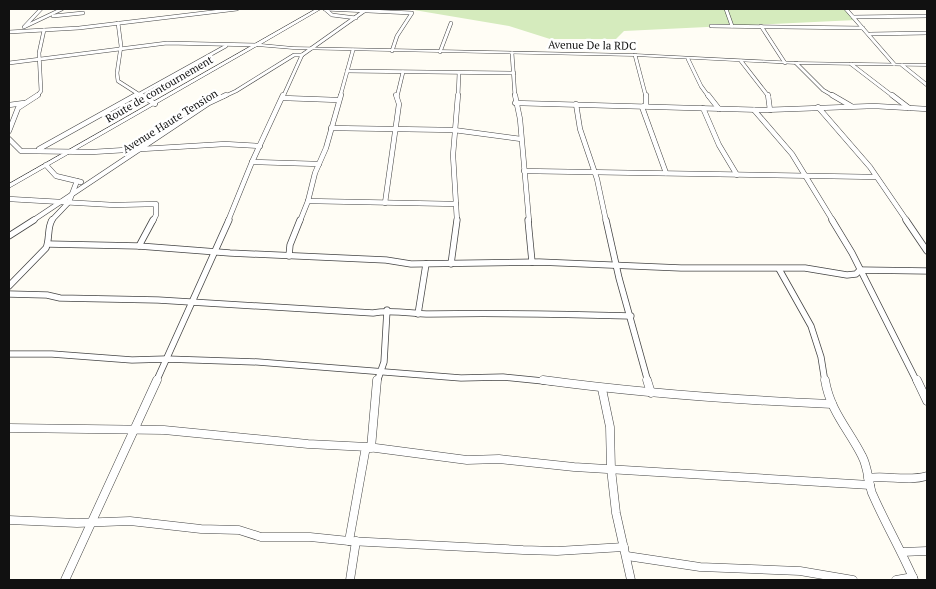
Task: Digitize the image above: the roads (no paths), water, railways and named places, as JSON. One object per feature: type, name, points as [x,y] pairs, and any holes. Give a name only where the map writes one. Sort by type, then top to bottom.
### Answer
[{"type":"street","points":[[20,32],[41,9]]},
{"type":"street","points":[[24,27],[62,9]]},
{"type":"street","points":[[9,32],[118,23],[237,9]]},
{"type":"street","points":[[726,9],[732,26]]},
{"type":"street","points":[[846,9],[870,34],[894,64]]},
{"type":"street","points":[[317,10],[377,10],[412,13],[397,36],[392,51]]},
{"type":"street","name":"Route de contournement","points":[[9,186],[317,10]]},
{"type":"street","points":[[326,10],[356,18]]},
{"type":"street","name":"Avenue Haute Tension","points":[[9,236],[209,103],[236,90],[294,56],[302,55],[365,10]]},
{"type":"street","points":[[50,16],[83,13]]},
{"type":"street","points":[[854,17],[927,16]]},
{"type":"street","points":[[118,23],[121,48],[117,73],[118,81],[155,104]]},
{"type":"street","points":[[440,52],[451,23]]},
{"type":"street","points":[[711,26],[863,28]]},
{"type":"street","points":[[761,26],[785,63]]},
{"type":"street","points":[[9,131],[13,116],[18,108],[37,97],[41,92],[39,58],[44,30]]},
{"type":"street","points":[[870,34],[927,33]]},
{"type":"street","points":[[9,63],[175,42],[256,45]]},
{"type":"street","points":[[37,150],[228,45]]},
{"type":"street","name":"Avenue De la RDC","points":[[256,45],[309,49],[635,55],[785,63],[927,65]]},
{"type":"street","points":[[289,256],[290,245],[308,201],[326,148],[353,50]]},
{"type":"street","points":[[512,53],[515,103],[520,119],[532,262]]},
{"type":"street","points":[[65,580],[216,251],[252,162],[302,55]]},
{"type":"street","points":[[635,55],[647,99],[646,105],[642,107]]},
{"type":"street","points":[[688,59],[701,86],[719,109]]},
{"type":"street","points":[[741,61],[769,98],[770,110]]},
{"type":"street","points":[[796,63],[823,90],[851,106]]},
{"type":"street","points":[[851,64],[910,109]]},
{"type":"street","points":[[902,65],[927,84]]},
{"type":"street","points":[[347,71],[514,73]]},
{"type":"street","points":[[385,203],[399,102],[396,95],[403,72]]},
{"type":"street","points":[[451,264],[458,215],[453,175],[454,130],[457,120],[459,73]]},
{"type":"street","points":[[282,98],[338,100]]},
{"type":"street","points":[[9,105],[27,102]]},
{"type":"street","points":[[515,103],[754,110],[851,106],[927,108]]},
{"type":"street","points":[[576,104],[580,129],[595,171],[616,264],[651,393]]},
{"type":"street","points":[[642,107],[649,132],[656,144],[666,173]]},
{"type":"street","points":[[818,107],[876,177],[927,251]]},
{"type":"street","points":[[703,108],[719,145],[737,175]]},
{"type":"street","points":[[754,110],[792,154],[806,177],[860,270],[926,398]]},
{"type":"street","points":[[331,128],[454,130],[521,139]]},
{"type":"street","points":[[9,140],[21,151],[171,148],[225,144],[260,146]]},
{"type":"street","points":[[252,162],[319,164]]},
{"type":"street","points":[[46,165],[56,176],[86,184]]},
{"type":"street","points":[[524,171],[876,177]]},
{"type":"street","points":[[9,286],[43,252],[48,244],[51,221],[69,202],[77,181]]},
{"type":"street","points":[[9,199],[114,205],[157,204],[156,215],[139,246]]},
{"type":"street","points":[[308,201],[456,204]]},
{"type":"street","points":[[48,244],[139,246],[426,264],[532,262],[681,268],[805,268],[847,275],[856,274],[860,270],[927,271]]},
{"type":"street","points":[[418,314],[426,264]]},
{"type":"street","points":[[779,269],[810,326],[821,357],[826,387],[832,404],[843,427],[863,457],[868,469],[869,482],[878,505],[914,578],[896,580]]},
{"type":"street","points":[[9,294],[21,296],[46,294],[60,298],[192,302],[373,312],[387,310],[418,314],[503,313],[631,316]]},
{"type":"street","points":[[350,580],[352,541],[365,452],[370,448],[376,384],[384,362],[387,310]]},
{"type":"street","points":[[9,354],[52,354],[132,360],[227,360],[381,370],[466,378],[503,377],[534,379],[651,393],[751,401],[832,404]]},
{"type":"street","points":[[602,388],[610,427],[611,469],[616,513],[631,580]]},
{"type":"street","points":[[9,428],[180,431],[247,439],[370,448],[467,460],[499,459],[549,466],[869,482],[878,476],[908,481],[927,476]]},
{"type":"street","points":[[9,520],[130,521],[201,529],[239,530],[261,537],[310,537],[352,541],[557,551],[624,548]]},
{"type":"street","points":[[902,552],[927,551]]},
{"type":"street","points":[[627,556],[711,568],[786,569],[832,574],[853,580]]}]
